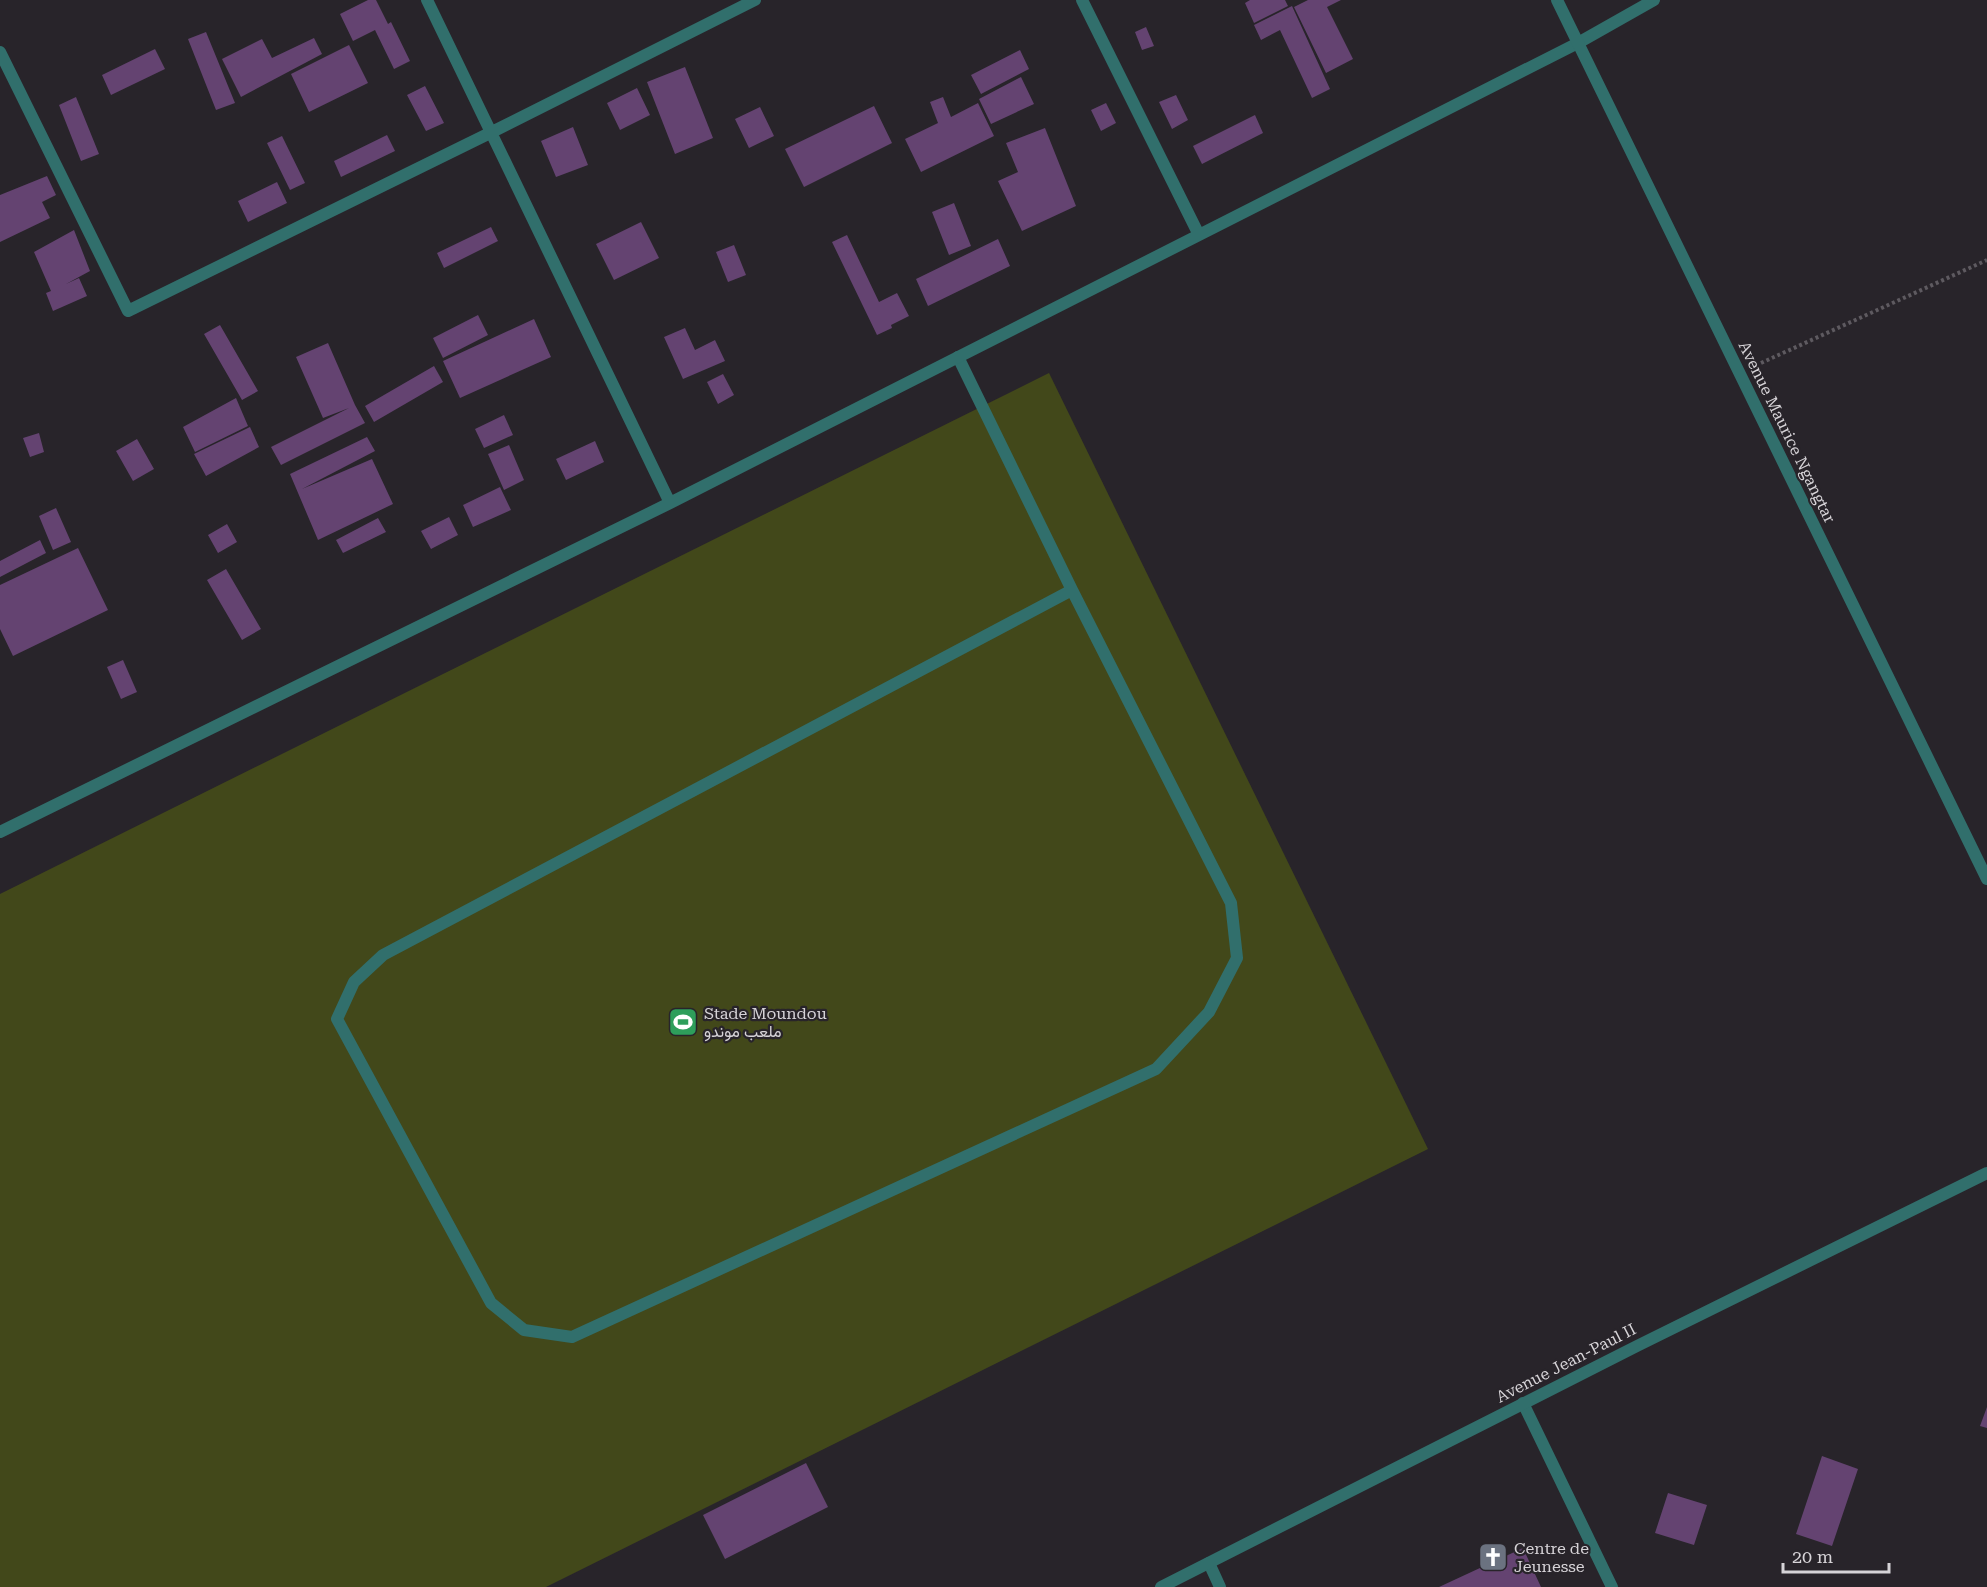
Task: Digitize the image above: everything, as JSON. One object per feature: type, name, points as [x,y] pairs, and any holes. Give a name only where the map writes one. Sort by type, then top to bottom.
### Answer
[{"type":"street","points":[[427,0],[670,504]]},
{"type":"street","points":[[0,52],[128,311],[755,0]]},
{"type":"street","points":[[1082,0],[1199,235]]},
{"type":"street","name":"Avenue Maurice Ngangtar","points":[[1557,0],[1987,879]]},
{"type":"street","points":[[0,832],[670,504],[1578,43],[1654,0]]},
{"type":"street","points":[[958,357],[1072,590],[1231,903],[1237,958],[1209,1012],[1156,1069],[572,1337],[524,1330],[491,1303],[337,1019],[354,982],[383,955],[1072,590]]},
{"type":"street","name":"Avenue Jean-Paul II","points":[[1161,1587],[1523,1403],[1987,1173]]},
{"type":"street","points":[[1523,1403],[1612,1587]]},
{"type":"street","points":[[1209,1563],[1220,1587]]},
{"type":"path","points":[[1740,373],[1987,260]]},
{"type":"green space","name":"Stade Moundou ملعب موندو","points":[[1049,373],[1428,1149],[546,1587],[0,1587],[0,894]]},
{"type":"building","points":[[368,0],[376,0],[388,24],[391,22],[410,61],[394,69],[375,30],[353,41],[340,14]]},
{"type":"building","points":[[1250,0],[1285,0],[1288,6],[1254,23],[1245,3]]},
{"type":"building","points":[[1308,0],[1341,0],[1327,7],[1353,59],[1326,73],[1294,7]]},
{"type":"building","points":[[1292,6],[1330,89],[1312,98],[1280,30],[1261,40],[1254,25]]},
{"type":"building","points":[[1146,27],[1154,46],[1142,50],[1135,32]]},
{"type":"building","points":[[206,32],[235,103],[216,110],[188,39]]},
{"type":"building","points":[[314,38],[322,54],[241,97],[222,59],[262,39],[272,58]]},
{"type":"building","points":[[349,45],[368,83],[309,112],[291,74]]},
{"type":"building","points":[[155,49],[165,69],[111,95],[102,75]]},
{"type":"building","points":[[1020,50],[1029,69],[981,94],[971,75]]},
{"type":"building","points":[[685,67],[713,138],[675,154],[647,82]]},
{"type":"building","points":[[1021,77],[1034,104],[991,124],[979,99]]},
{"type":"building","points":[[425,86],[444,123],[426,131],[407,95]]},
{"type":"building","points":[[637,88],[650,115],[620,130],[607,103]]},
{"type":"building","points":[[1176,95],[1188,120],[1172,129],[1159,102]]},
{"type":"building","points":[[76,97],[99,154],[81,161],[59,105]]},
{"type":"building","points":[[943,97],[951,117],[978,103],[994,136],[921,172],[905,139],[938,123],[930,102]]},
{"type":"building","points":[[1106,103],[1116,123],[1101,131],[1091,110]]},
{"type":"building","points":[[874,106],[892,143],[804,187],[785,149]]},
{"type":"building","points":[[760,107],[774,136],[749,148],[735,119]]},
{"type":"building","points":[[1255,115],[1263,133],[1202,164],[1193,146]]},
{"type":"building","points":[[573,127],[588,165],[556,177],[541,141]]},
{"type":"building","points":[[1045,128],[1076,206],[1022,231],[998,181],[1018,172],[1006,143]]},
{"type":"building","points":[[387,135],[395,151],[341,177],[334,161]]},
{"type":"building","points":[[282,136],[305,183],[290,190],[267,143]]},
{"type":"building","points":[[47,176],[56,195],[42,202],[50,218],[0,242],[0,195]]},
{"type":"building","points":[[277,182],[287,203],[248,222],[238,201]]},
{"type":"building","points":[[954,203],[971,246],[949,255],[932,212]]},
{"type":"building","points":[[641,222],[659,258],[614,280],[596,244]]},
{"type":"building","points":[[491,227],[498,241],[444,268],[437,253]]},
{"type":"building","points":[[74,230],[90,271],[66,284],[79,278],[87,296],[53,311],[46,293],[51,291],[34,252]]},
{"type":"building","points":[[847,235],[879,302],[897,293],[909,316],[877,335],[832,242]]},
{"type":"building","points":[[998,239],[1010,266],[928,306],[916,279]]},
{"type":"building","points":[[734,245],[746,275],[728,282],[716,252]]},
{"type":"building","points":[[478,315],[488,335],[443,358],[433,338]]},
{"type":"building","points":[[534,319],[551,357],[460,398],[443,361]]},
{"type":"building","points":[[220,325],[258,391],[242,400],[204,334]]},
{"type":"building","points":[[685,328],[695,350],[715,340],[725,361],[683,379],[664,337]]},
{"type":"building","points":[[328,343],[365,423],[281,465],[271,447],[349,408],[323,418],[296,357]]},
{"type":"building","points":[[434,366],[443,382],[374,422],[365,406]]},
{"type":"building","points":[[723,374],[734,395],[718,404],[707,382]]},
{"type":"building","points":[[236,398],[248,426],[195,452],[183,427]]},
{"type":"building","points":[[504,415],[513,435],[484,448],[475,429]]},
{"type":"building","points":[[250,427],[259,447],[206,476],[194,454]]},
{"type":"building","points":[[39,433],[44,452],[30,457],[23,438]]},
{"type":"building","points":[[367,437],[375,451],[302,489],[372,459],[393,504],[318,540],[290,474]]},
{"type":"building","points":[[137,439],[154,469],[133,481],[116,451]]},
{"type":"building","points":[[595,441],[604,462],[566,480],[556,459]]},
{"type":"building","points":[[509,445],[524,480],[504,490],[488,454]]},
{"type":"building","points":[[500,487],[511,510],[473,527],[463,505]]},
{"type":"building","points":[[56,508],[71,542],[53,550],[39,516]]},
{"type":"building","points":[[449,517],[458,535],[431,549],[421,531]]},
{"type":"building","points":[[378,518],[386,532],[343,553],[336,540]]},
{"type":"building","points":[[227,524],[237,542],[218,553],[208,535]]},
{"type":"building","points":[[40,540],[46,553],[0,577],[0,561]]},
{"type":"building","points":[[78,548],[108,610],[13,656],[0,629],[0,585]]},
{"type":"building","points":[[226,569],[261,629],[242,640],[207,580]]},
{"type":"building","points":[[123,660],[137,692],[121,699],[107,667]]},
{"type":"building","points":[[1987,1407],[1987,1428],[1980,1426]]},
{"type":"building","points":[[1822,1456],[1858,1469],[1832,1546],[1796,1534]]},
{"type":"building","points":[[806,1463],[828,1507],[725,1559],[703,1515]]},
{"type":"building","points":[[1668,1493],[1707,1505],[1694,1545],[1655,1533]]},
{"type":"building","points":[[1523,1548],[1541,1587],[1439,1587]]},
{"type":"place","name":"Stade Moundou ملعب موندو","points":[[683,1022]]},
{"type":"place","name":"Centre de Jeunesse","points":[[1493,1557]]}]
